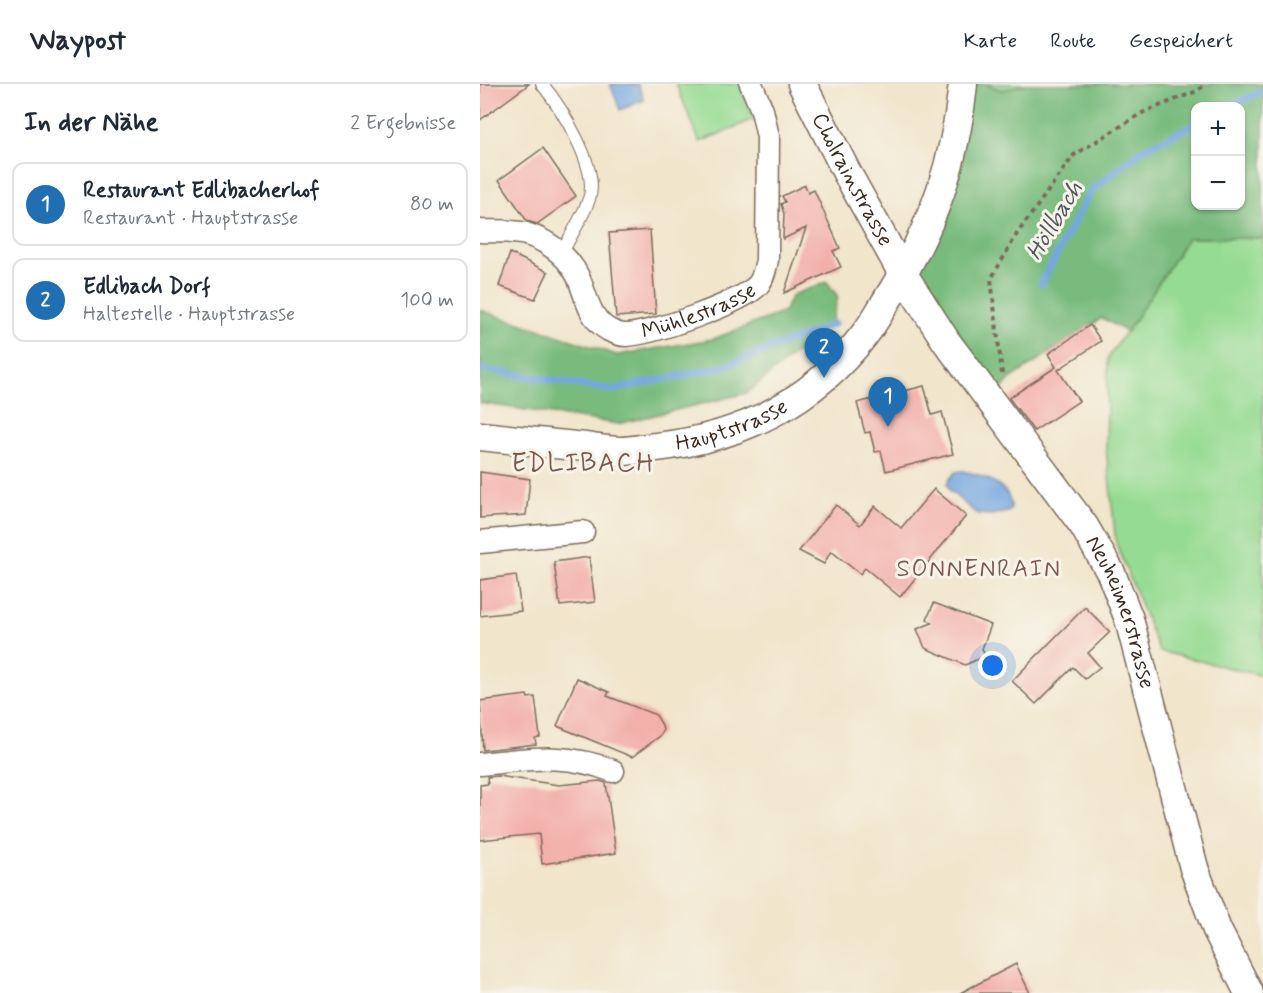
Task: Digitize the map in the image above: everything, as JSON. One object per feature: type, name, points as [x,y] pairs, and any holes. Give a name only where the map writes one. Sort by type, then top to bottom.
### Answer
[{"type":"street","name":"Mühlestrasse","points":[[480,231],[526,234],[561,254],[574,268],[595,318],[608,330],[625,335],[649,331],[717,309],[746,295],[759,284],[767,260],[768,137],[762,110],[751,84]]},
{"type":"street","name":"Cholrainstrasse","points":[[802,84],[847,173],[903,274]]},
{"type":"street","name":"Hauptstrasse","points":[[480,436],[620,451],[682,444],[715,437],[748,425],[789,405],[824,378],[866,333],[925,234],[938,201],[959,124],[963,84]]},
{"type":"street","name":"Neuheimerstrasse","points":[[903,274],[946,341],[1084,526],[1111,573],[1129,619],[1194,868],[1217,930],[1249,993]]},
{"type":"street","points":[[480,542],[584,532]]},
{"type":"street","points":[[480,764],[541,758],[567,759],[591,762],[613,771]]},
{"type":"lane","points":[[542,84],[581,146],[589,170],[590,197],[561,254]]},
{"type":"path","points":[[991,402],[1003,385],[991,279],[1017,234],[1074,155],[1144,112],[1206,84]]},
{"type":"green space","points":[[676,84],[740,84],[754,119],[700,142]]},
{"type":"green space","points":[[963,84],[983,84],[1003,90],[1027,84],[1263,84],[1263,238],[1188,238],[1127,332],[1102,318],[1010,379],[991,402],[903,274]]},
{"type":"green space","points":[[983,84],[1027,84],[1003,90]]},
{"type":"green space","points":[[1188,238],[1263,238],[1263,676],[1159,651],[1116,543],[1106,448],[1108,358]]},
{"type":"green space","points":[[827,282],[838,297],[831,324],[747,393],[618,424],[480,403],[480,310],[617,355],[713,339],[784,312],[792,295]]},
{"type":"water","points":[[610,84],[638,84],[644,100],[620,110]]},
{"type":"water","points":[[963,471],[987,478],[1001,487],[1007,494],[1011,509],[1008,512],[991,515],[977,514],[950,491],[947,483],[955,472]]},
{"type":"building","points":[[480,84],[529,84],[480,120]]},
{"type":"building","points":[[543,148],[576,196],[537,224],[527,221],[499,180]]},
{"type":"building","points":[[805,185],[808,193],[814,190],[840,248],[833,251],[841,267],[784,293],[806,228],[783,239],[784,214],[781,204],[785,202],[782,196]]},
{"type":"building","points":[[650,230],[656,314],[616,317],[609,233]]},
{"type":"building","points":[[510,253],[548,272],[535,299],[499,286]]},
{"type":"building","points":[[1090,325],[1101,341],[1058,370],[1079,401],[1034,431],[1009,398],[1056,367],[1048,354]]},
{"type":"building","points":[[924,386],[932,415],[942,412],[953,454],[886,471],[881,451],[875,452],[870,432],[865,433],[857,403]]},
{"type":"building","points":[[480,472],[530,479],[526,515],[480,518]]},
{"type":"building","points":[[934,489],[966,516],[900,597],[865,568],[860,574],[831,551],[824,564],[799,551],[836,505],[860,525],[875,506],[901,528]]},
{"type":"building","points":[[589,557],[595,602],[560,606],[554,562]]},
{"type":"building","points":[[516,575],[521,611],[480,616],[480,580]]},
{"type":"building","points":[[934,603],[991,625],[982,649],[985,656],[965,665],[925,648],[917,629],[932,623],[927,619]]},
{"type":"building","points":[[1085,607],[1110,632],[1088,653],[1100,667],[1085,679],[1073,667],[1036,704],[1012,681]]},
{"type":"building","points":[[577,678],[609,692],[607,696],[656,715],[662,725],[663,731],[660,736],[632,757],[557,726]]},
{"type":"building","points":[[527,695],[528,698],[535,697],[540,737],[535,738],[536,744],[483,750],[480,701]]},
{"type":"building","points":[[498,776],[559,785],[600,781],[606,783],[616,853],[542,864],[539,834],[480,840],[480,785],[488,784],[487,777]]},
{"type":"building","points":[[1016,964],[1030,993],[960,993]]},
{"type":"waterway","name":"Höllbach","points":[[1239,102],[1263,91]]},
{"type":"waterway","name":"Höllbach","points":[[1041,284],[1091,191],[1144,149],[1191,126]]},
{"type":"waterway","points":[[480,369],[613,390],[723,367],[834,324]]},
{"type":"place","name":"Edlibach Dorf","points":[[824,378]]},
{"type":"place","name":"Restaurant Edlibacherhof","points":[[888,427]]},
{"type":"district","name":"EDLIBACH","points":[[583,464]]},
{"type":"district","name":"SONNENRAIN","points":[[979,569]]}]
